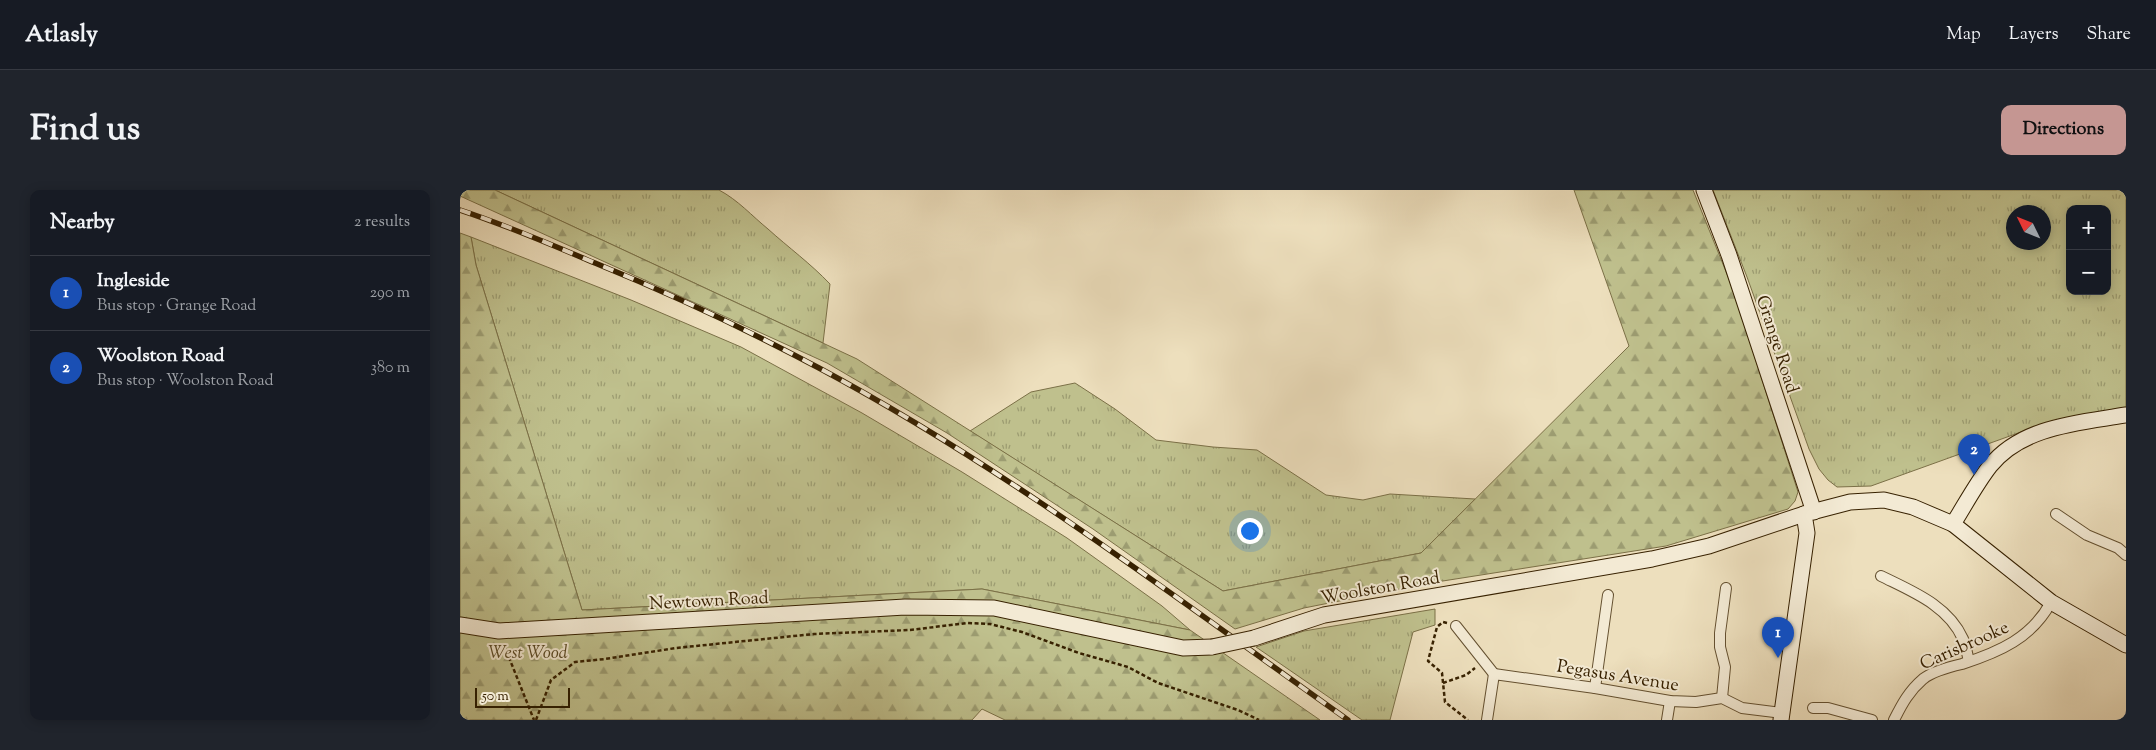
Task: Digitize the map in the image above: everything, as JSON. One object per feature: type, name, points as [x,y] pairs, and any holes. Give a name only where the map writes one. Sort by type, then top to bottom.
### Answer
[{"type":"street","name":"Grange Road","points":[[1704,190],[1729,255],[1809,513],[1781,716]]},
{"type":"street","points":[[1952,524],[1990,465],[2011,446],[2035,434],[2060,426],[2126,415]]},
{"type":"street","name":"Woolston Road","points":[[961,608],[994,608],[1183,648],[1212,647],[1254,638],[1324,615],[1652,559],[1709,546],[1809,513],[1850,502],[1884,500],[1913,507],[1952,524],[2051,602],[2126,645]]},
{"type":"street","points":[[2056,514],[2087,535],[2118,548],[2126,555]]},
{"type":"street","points":[[1881,576],[1927,599],[1946,615],[1962,638],[1969,661]]},
{"type":"street","points":[[1726,588],[1720,633],[1720,647],[1725,667],[1722,698],[1742,708],[1781,716]]},
{"type":"street","points":[[1595,688],[1608,595]]},
{"type":"street","name":"Carisbrooke","points":[[1894,720],[1908,693],[1924,678],[1941,670],[2006,648],[2030,632],[2043,617],[2051,602]]},
{"type":"street","name":"Newtown Road","points":[[460,625],[498,631],[905,607],[961,608]]},
{"type":"street","points":[[1456,626],[1494,674],[1487,720]]},
{"type":"street","name":"Pegasus Avenue","points":[[1494,674],[1670,701],[1696,702],[1722,698]]},
{"type":"street","points":[[1667,720],[1670,701]]},
{"type":"street","points":[[1814,708],[1828,708],[1872,720]]},
{"type":"path","points":[[1456,626],[1442,622],[1437,627],[1428,662],[1442,674],[1445,702],[1468,720]]},
{"type":"path","points":[[535,720],[550,680],[575,662],[605,660],[676,648],[814,634],[910,630],[967,623],[990,624],[1022,632],[1079,653],[1128,667],[1158,683],[1229,706],[1259,720]]},
{"type":"path","points":[[498,631],[535,720]]},
{"type":"path","points":[[1444,684],[1466,675],[1484,661]]},
{"type":"green space","points":[[460,190],[495,190],[857,359],[1223,591],[1421,553],[1629,346],[1574,190],[1693,190],[1733,289],[1798,492],[1795,501],[1788,509],[1666,546],[1430,583],[1304,608],[1235,629],[1093,529],[947,433],[827,363],[460,196]]},
{"type":"green space","points":[[495,190],[719,190],[745,208],[830,284],[823,343]]},
{"type":"green space","points":[[1713,190],[2126,190],[2126,410],[2046,423],[1871,486],[1837,487],[1819,469],[1809,449],[1747,277]]},
{"type":"green space","name":"West Wood","points":[[460,233],[471,237],[476,265],[582,610],[982,589],[1190,630],[1320,720],[1005,720],[982,709],[972,720],[460,720]]},
{"type":"green space","points":[[471,237],[631,300],[741,347],[862,413],[962,472],[1067,538],[1162,606],[1190,630],[982,589],[582,610],[476,265]]},
{"type":"green space","points":[[1075,383],[1115,409],[1156,440],[1257,450],[1326,495],[1363,500],[1390,494],[1475,499],[1421,553],[1223,591],[970,431],[1031,392]]},
{"type":"green space","points":[[1435,609],[1435,625],[1413,632],[1390,720],[1362,720],[1256,647],[1304,631]]},
{"type":"railway","points":[[460,210],[528,235],[680,300],[792,354],[888,407],[1023,491],[1154,581],[1348,720]]},
{"type":"place","name":"Woolston Road","points":[[1974,475]]},
{"type":"place","name":"Ingleside","points":[[1778,658]]}]
